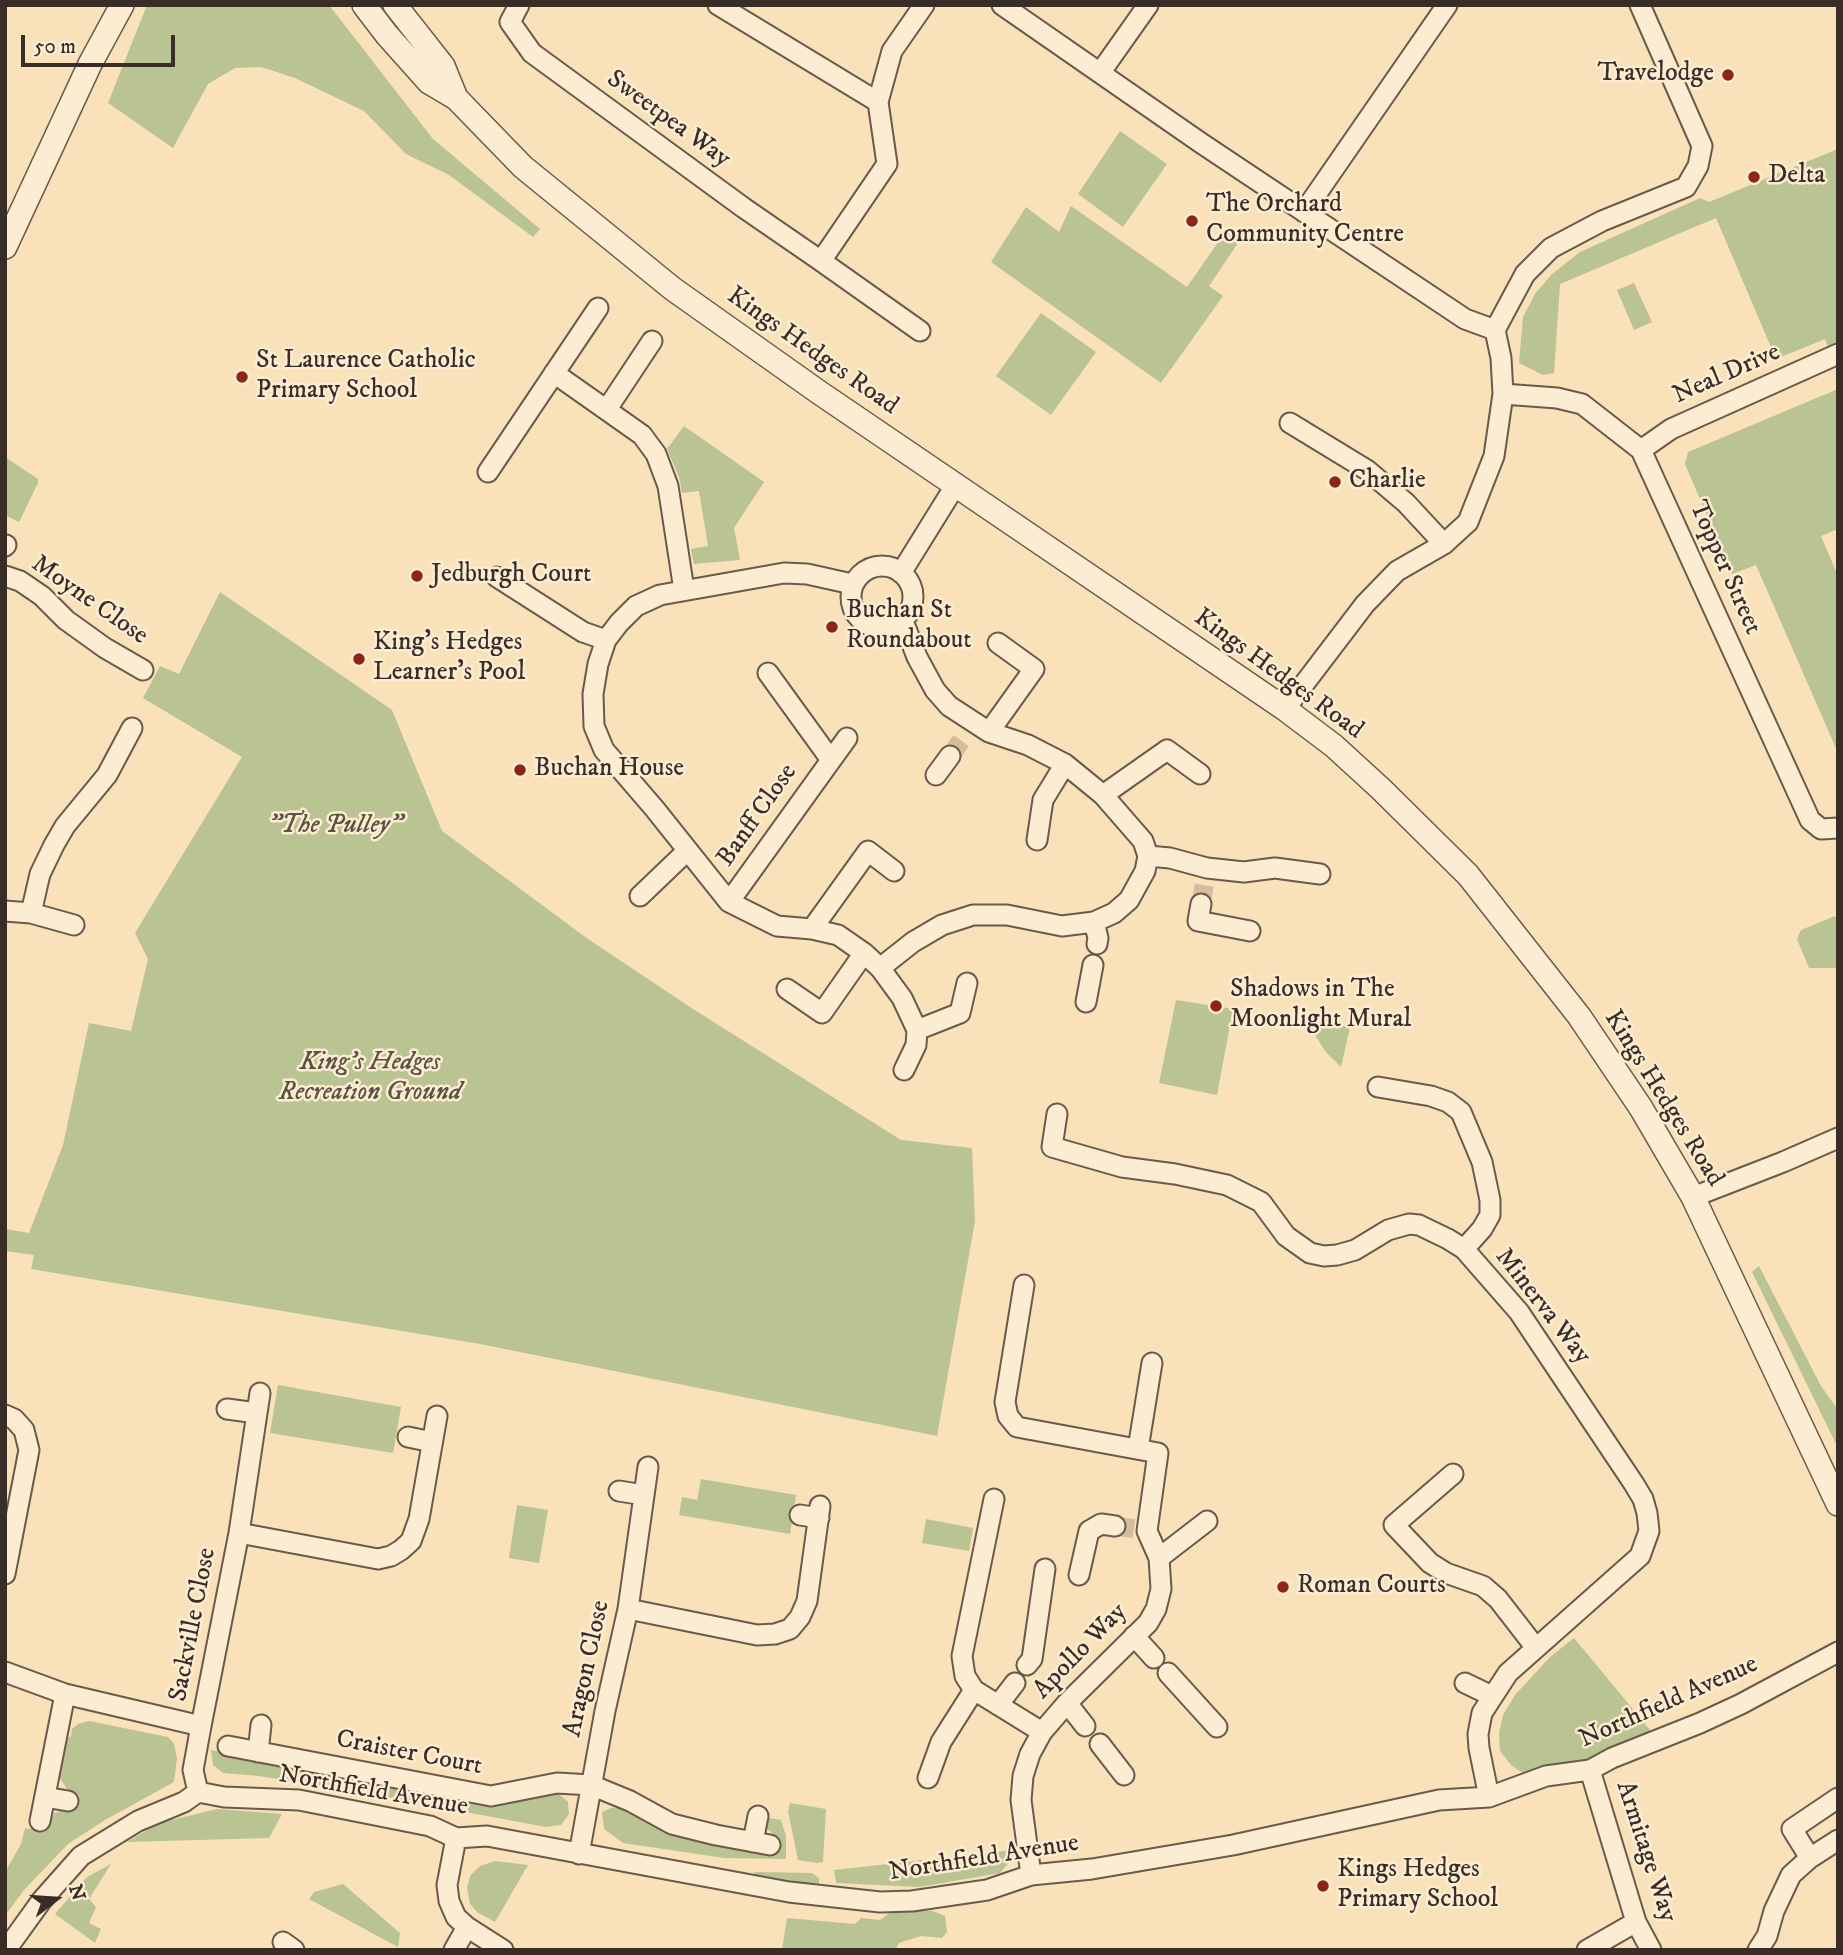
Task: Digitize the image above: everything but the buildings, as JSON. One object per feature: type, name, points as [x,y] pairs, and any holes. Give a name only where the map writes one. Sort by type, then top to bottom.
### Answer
[{"type":"street","points":[[90,64],[112,5]]},
{"type":"street","points":[[5,247],[90,64],[122,5]]},
{"type":"street","name":"Kings Hedges Road","points":[[364,5],[429,82],[456,98],[523,167],[673,289],[955,486],[1284,709],[1334,746],[1372,780],[1468,875],[1579,1016],[1642,1108],[1693,1196],[1838,1504]]},
{"type":"street","name":"Kings Hedges Road","points":[[395,5],[443,66],[456,98]]},
{"type":"street","name":"Sweetpea Way","points":[[519,5],[510,22],[532,53],[821,261]]},
{"type":"street","points":[[718,5],[878,102]]},
{"type":"street","points":[[920,331],[821,261],[887,164],[878,102],[891,51],[924,5]]},
{"type":"street","points":[[1002,5],[1201,143],[1472,323],[1495,330]]},
{"type":"street","points":[[1100,73],[1148,5]]},
{"type":"street","points":[[1304,212],[1447,5]]},
{"type":"street","points":[[1284,709],[1365,604],[1397,571],[1444,544],[1468,522],[1494,456],[1503,394],[1501,358],[1495,330],[1525,274],[1551,248],[1602,222],[1686,187],[1698,166],[1702,146],[1640,5]]},
{"type":"street","points":[[488,472],[598,308]]},
{"type":"street","points":[[607,409],[652,341]]},
{"type":"street","name":"Neal Drive","points":[[1641,450],[1671,429],[1838,354]]},
{"type":"street","points":[[554,373],[642,435],[656,454],[664,471],[684,590]]},
{"type":"street","name":"Topper Street","points":[[1503,394],[1557,398],[1582,404],[1641,450],[1810,820],[1821,829],[1838,828]]},
{"type":"street","points":[[1290,423],[1367,470],[1406,503],[1444,544]]},
{"type":"street","points":[[901,573],[955,486]]},
{"type":"street","points":[[872,567],[893,567],[911,585],[911,610],[903,621],[885,629],[874,628],[860,620],[851,607],[852,584],[862,572],[872,567]]},
{"type":"street","points":[[852,584],[807,574],[785,573],[660,595],[636,606],[606,640],[598,664],[593,694],[594,726],[604,750],[729,902],[777,926],[813,929],[838,935],[880,968],[902,998],[917,1030],[916,1045],[904,1070]]},
{"type":"street","name":"Moyne Close","points":[[5,576],[20,581],[66,621],[143,670]]},
{"type":"street","points":[[497,578],[583,632],[606,640]]},
{"type":"street","points":[[880,968],[942,925],[973,915],[1007,915],[1062,926],[1094,922],[1114,913],[1129,900],[1145,872],[1148,856],[1143,841],[1102,795],[1065,764],[1028,745],[976,731],[949,706],[935,690],[917,657],[903,621]]},
{"type":"street","points":[[976,731],[1034,669],[998,643]]},
{"type":"street","name":"Banff Close","points":[[768,673],[831,760]]},
{"type":"street","points":[[31,914],[40,874],[54,845],[65,826],[107,775],[132,728]]},
{"type":"street","name":"Banff Close","points":[[729,902],[847,738]]},
{"type":"street","points":[[1102,795],[1167,750],[1200,774]]},
{"type":"street","points":[[936,775],[950,756]]},
{"type":"street","points":[[1037,840],[1043,800],[1065,764]]},
{"type":"street","points":[[640,896],[687,850]]},
{"type":"street","points":[[813,929],[868,851],[894,871]]},
{"type":"street","points":[[1148,856],[1170,858],[1206,874],[1275,868],[1320,874]]},
{"type":"street","points":[[1201,904],[1198,921],[1250,931]]},
{"type":"street","points":[[5,911],[31,914],[74,925]]},
{"type":"street","points":[[1094,922],[1097,944]]},
{"type":"street","points":[[787,989],[822,1013],[864,953]]},
{"type":"street","points":[[1086,1002],[1093,965]]},
{"type":"street","points":[[917,1030],[960,1013],[967,983]]},
{"type":"street","points":[[1378,1087],[1432,1096],[1448,1102],[1461,1112],[1482,1162],[1490,1200],[1490,1215],[1482,1229],[1464,1249]]},
{"type":"street","name":"Minerva Way","points":[[1056,1114],[1052,1146],[1122,1167],[1227,1185],[1261,1202],[1286,1236],[1310,1253],[1324,1256],[1356,1250],[1388,1230],[1409,1224],[1419,1225],[1464,1249],[1519,1312],[1634,1484],[1643,1499],[1649,1531],[1640,1556],[1508,1673],[1482,1713],[1478,1734],[1479,1748],[1489,1797]]},
{"type":"street","points":[[1693,1196],[1838,1138]]},
{"type":"street","points":[[1024,1285],[1005,1402],[1008,1416],[1017,1427],[1138,1449],[1152,1363]]},
{"type":"street","name":"Sackville Close","points":[[198,1792],[193,1770],[239,1533],[260,1393]]},
{"type":"street","points":[[227,1409],[257,1413]]},
{"type":"street","points":[[5,1415],[14,1419],[24,1430],[29,1450],[5,1574]]},
{"type":"street","name":"Sackville Close","points":[[239,1533],[378,1559],[391,1556],[411,1541],[419,1519],[437,1416]]},
{"type":"street","points":[[408,1437],[432,1442]]},
{"type":"street","name":"Apollo Way","points":[[1031,1875],[1021,1800],[1023,1776],[1030,1754],[1042,1732],[1067,1703],[1147,1623],[1156,1609],[1161,1589],[1159,1558],[1142,1530],[1158,1453],[1138,1449]]},
{"type":"street","name":"Aragon Close","points":[[579,1854],[611,1681],[628,1609],[648,1467]]},
{"type":"street","points":[[1453,1474],[1394,1525],[1430,1563],[1446,1573],[1483,1586],[1536,1648]]},
{"type":"street","points":[[620,1491],[644,1495]]},
{"type":"street","points":[[994,1499],[962,1656],[965,1676],[974,1690],[1042,1732]]},
{"type":"street","points":[[628,1609],[757,1635],[775,1634],[790,1629],[800,1617],[807,1601],[813,1513]]},
{"type":"street","points":[[1159,1558],[1207,1521]]},
{"type":"street","points":[[1079,1574],[1089,1531],[1101,1524],[1115,1526]]},
{"type":"street","points":[[1027,1665],[1032,1660],[1045,1569]]},
{"type":"street","points":[[1134,1636],[1154,1658]]},
{"type":"street","name":"Northfield Avenue","points":[[198,1792],[224,1797],[299,1800],[430,1826],[457,1838],[487,1836],[789,1892],[880,1902],[912,1901],[987,1890],[1031,1875],[1092,1869],[1233,1845],[1439,1800],[1489,1797],[1546,1776],[1590,1770],[1612,1758],[1741,1704],[1838,1652]]},
{"type":"street","points":[[5,1672],[65,1694],[201,1726]]},
{"type":"street","points":[[1168,1674],[1217,1727]]},
{"type":"street","points":[[998,1706],[1015,1683]]},
{"type":"street","points":[[1465,1683],[1492,1696]]},
{"type":"street","points":[[928,1778],[942,1742],[974,1690]]},
{"type":"street","points":[[40,1821],[65,1694]]},
{"type":"street","points":[[1067,1703],[1085,1726]]},
{"type":"street","points":[[258,1752],[261,1725]]},
{"type":"street","points":[[1100,1744],[1124,1775]]},
{"type":"street","name":"Craister Court","points":[[228,1746],[491,1796],[557,1783],[591,1785],[630,1801],[672,1824],[761,1843],[758,1816]]},
{"type":"street","name":"Armitage Way","points":[[1590,1770],[1636,1922],[1651,1950]]},
{"type":"street","points":[[6,1950],[42,1900],[81,1856],[138,1821],[184,1802],[198,1792]]},
{"type":"street","points":[[45,1797],[68,1801]]},
{"type":"street","points":[[1810,1858],[1792,1829],[1838,1798]]},
{"type":"street","points":[[457,1838],[447,1885],[449,1901],[456,1917],[467,1927],[503,1950]]},
{"type":"street","points":[[1758,1950],[1767,1936],[1774,1911],[1791,1875],[1810,1858],[1838,1840]]},
{"type":"street","points":[[1587,1950],[1636,1922]]},
{"type":"street","points":[[454,1950],[467,1927]]},
{"type":"green space","points":[[147,5],[329,5],[433,139],[540,229],[533,237],[449,175],[406,154],[364,111],[295,78],[261,67],[235,68],[208,84],[173,148],[108,103]]},
{"type":"green space","points":[[1120,131],[1167,164],[1123,227],[1078,194]]},
{"type":"green space","points":[[1838,149],[1838,374],[1825,339],[1776,359],[1716,218],[1560,284],[1554,373],[1543,375],[1519,363],[1523,317],[1535,294],[1551,275],[1580,252],[1700,198],[1709,202]]},
{"type":"green space","points":[[1071,206],[1187,287],[1228,228],[1242,237],[1209,286],[1223,296],[1161,383],[991,262],[1026,207],[1059,232]]},
{"type":"green space","points":[[1634,283],[1652,322],[1634,330],[1617,290]]},
{"type":"green space","points":[[1041,313],[1096,352],[1051,415],[996,376]]},
{"type":"green space","points":[[1838,389],[1838,529],[1821,536],[1838,576],[1838,753],[1756,565],[1732,574],[1685,464],[1688,452]]},
{"type":"green space","points":[[684,426],[764,482],[734,528],[740,560],[694,564],[691,549],[708,546],[699,491],[682,493],[679,477],[667,449]]},
{"type":"green space","points":[[5,457],[38,479],[19,522],[5,515]]},
{"type":"green space","name":"King's Hedges Recreation Ground","points":[[220,592],[392,710],[442,831],[588,939],[693,1009],[901,1140],[972,1148],[975,1221],[937,1436],[480,1344],[31,1269],[34,1255],[5,1251],[5,1229],[29,1233],[63,1145],[89,1023],[131,1031],[148,959],[135,933],[242,757],[143,698],[160,666],[179,674]]},
{"type":"green space","points":[[1835,916],[1838,923],[1838,968],[1809,968],[1797,939],[1801,930]]},
{"type":"green space","points":[[1176,1000],[1233,1009],[1217,1095],[1159,1083]]},
{"type":"green space","points":[[1306,1020],[1350,1027],[1341,1067],[1325,1051]]},
{"type":"green space","points":[[1759,1266],[1821,1386],[1838,1410],[1838,1448],[1752,1272]]},
{"type":"green space","points":[[278,1385],[401,1407],[393,1453],[270,1433]]},
{"type":"green space","points":[[701,1479],[796,1495],[790,1534],[679,1515],[682,1497],[697,1500]]},
{"type":"green space","points":[[517,1505],[548,1510],[539,1563],[509,1558]]},
{"type":"green space","points":[[926,1519],[973,1528],[969,1551],[922,1543]]},
{"type":"green space","points":[[1574,1638],[1656,1737],[1590,1760],[1528,1776],[1512,1766],[1500,1751],[1499,1733],[1503,1715],[1515,1695],[1550,1657]]},
{"type":"green space","points":[[89,1721],[168,1737],[174,1744],[177,1758],[174,1782],[68,1844],[24,1890],[5,1916],[5,1872],[21,1844],[25,1828],[45,1832],[54,1813],[69,1809],[72,1796],[59,1777],[65,1737],[71,1737],[72,1729],[78,1724]]},
{"type":"green space","points":[[211,1750],[481,1805],[558,1793],[568,1802],[569,1814],[561,1825],[546,1827],[369,1794],[259,1776],[223,1773],[213,1765]]},
{"type":"green space","points":[[790,1803],[826,1809],[823,1862],[798,1860],[788,1811]]},
{"type":"green space","points":[[622,1807],[669,1835],[776,1855],[779,1838],[764,1827],[764,1817],[781,1820],[786,1836],[786,1859],[724,1858],[623,1843],[604,1829],[602,1812]]},
{"type":"green space","points":[[217,1809],[282,1814],[269,1838],[127,1842],[159,1823]]},
{"type":"green space","points":[[1013,1850],[1012,1859],[1000,1873],[920,1887],[836,1883],[834,1870]]},
{"type":"green space","points":[[495,1861],[528,1865],[495,1922],[477,1912],[470,1904],[467,1888],[470,1876],[480,1866]]},
{"type":"green space","points":[[111,1864],[89,1899],[96,1907],[89,1923],[101,1929],[95,1943],[55,1914],[87,1877]]},
{"type":"green space","points":[[755,1872],[812,1873],[819,1878],[819,1888],[749,1877]]},
{"type":"green space","points":[[343,1884],[400,1933],[398,1947],[309,1899],[314,1892]]},
{"type":"green space","points":[[895,1909],[933,1911],[945,1916],[947,1932],[942,1938],[921,1936],[899,1943],[895,1950],[782,1950],[787,1918],[855,1924],[861,1918],[880,1920]]},
{"type":"tunnel","points":[[950,756],[964,737]]},
{"type":"tunnel","points":[[1201,904],[1205,880]]},
{"type":"tunnel","points":[[1115,1526],[1136,1529]]},
{"type":"place","name":"Travelodge","points":[[1728,75]]},
{"type":"place","name":"Delta","points":[[1754,177]]},
{"type":"place","name":"The Orchard Community Centre","points":[[1192,221]]},
{"type":"place","name":"St Laurence Catholic Primary School","points":[[242,377]]},
{"type":"place","name":"Charlie","points":[[1335,482]]},
{"type":"place","name":"Jedburgh Court","points":[[417,576]]},
{"type":"place","name":"Buchan St Roundabout","points":[[832,627]]},
{"type":"place","name":"King's Hedges Learner's Pool","points":[[359,659]]},
{"type":"place","name":"Buchan House","points":[[520,770]]},
{"type":"place","name":"Shadows in The Moonlight Mural","points":[[1216,1006]]},
{"type":"place","name":"Roman Courts","points":[[1283,1587]]},
{"type":"place","name":"Kings Hedges Primary School","points":[[1323,1886]]},
{"type":"park label","name":"\"The Pulley\"","points":[[335,827]]}]
